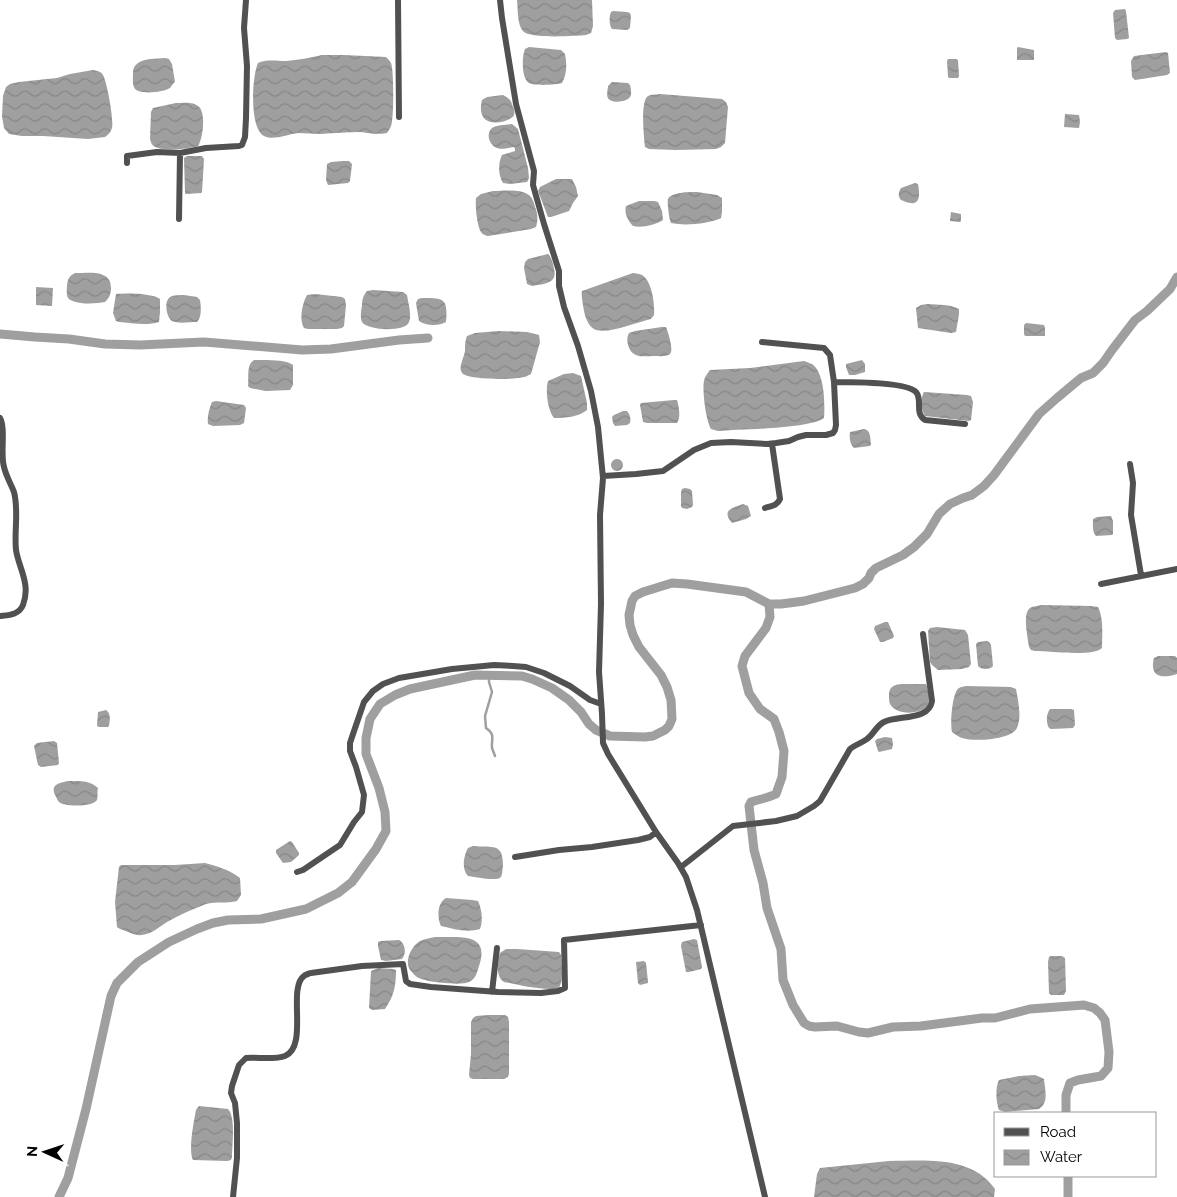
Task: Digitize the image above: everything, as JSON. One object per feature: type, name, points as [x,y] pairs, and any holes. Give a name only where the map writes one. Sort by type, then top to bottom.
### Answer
[{"type":"street","points":[[127,163],[127,156],[157,152],[180,153],[206,148],[242,145],[246,118],[247,66],[244,28],[246,0]]},
{"type":"street","points":[[398,0],[399,117]]},
{"type":"street","points":[[500,0],[516,104],[534,172],[533,185],[559,271],[559,286],[564,307],[591,391],[598,428],[603,476],[600,515],[601,604],[599,672],[603,743],[656,832],[681,867],[692,891],[765,1197]]},
{"type":"street","points":[[179,219],[180,153]]},
{"type":"street","points":[[603,476],[663,471],[694,450],[712,443],[772,444],[806,435],[833,433],[836,425],[834,382],[830,355],[824,348],[762,342]]},
{"type":"street","points":[[834,382],[869,383],[909,388],[915,390],[917,394],[921,418],[965,424]]},
{"type":"street","points":[[0,418],[2,423],[4,467],[14,492],[16,504],[16,551],[26,585],[25,600],[22,608],[17,613],[0,616]]},
{"type":"street","points":[[765,508],[774,506],[780,499],[772,444]]},
{"type":"street","points":[[1130,464],[1133,483],[1131,515],[1141,575]]},
{"type":"street","points":[[1101,584],[1177,569]]},
{"type":"street","points":[[681,867],[733,826],[776,821],[797,816],[814,806],[820,800],[850,749],[855,744],[867,740],[878,726],[887,721],[918,715],[929,709],[932,706],[932,701],[923,634]]},
{"type":"street","points":[[297,872],[340,845],[362,812],[364,796],[350,751],[350,743],[364,702],[373,691],[383,684],[399,678],[452,669],[494,665],[526,667],[544,673],[570,686],[590,700],[601,704]]},
{"type":"street","points":[[516,857],[638,840],[656,832]]},
{"type":"street","points":[[233,1197],[237,1158],[237,1123],[231,1093],[232,1086],[239,1065],[246,1058],[276,1058],[285,1056],[294,1050],[298,992],[300,980],[304,975],[362,966],[403,964],[406,981],[410,984],[492,992],[541,993],[558,991],[564,988],[564,940],[701,925]]},
{"type":"street","points":[[492,992],[497,948]]},
{"type":"water","points":[[517,0],[592,0],[593,26],[591,33],[586,35],[553,36],[527,34],[520,25]]},
{"type":"water","points":[[1125,9],[1129,38],[1117,40],[1115,38],[1113,13],[1115,10]]},
{"type":"water","points":[[611,12],[630,13],[630,28],[627,30],[612,29],[610,19]]},
{"type":"water","points":[[529,47],[561,50],[565,54],[566,69],[562,83],[536,85],[526,80],[523,72],[523,57],[525,49]]},
{"type":"water","points":[[1018,47],[1034,50],[1034,60],[1017,60]]},
{"type":"water","points":[[1168,53],[1170,73],[1135,80],[1132,77],[1131,61],[1134,56]]},
{"type":"water","points":[[322,55],[386,57],[390,61],[393,75],[393,105],[391,127],[387,133],[298,133],[271,138],[264,136],[259,131],[253,101],[254,79],[258,63],[295,60]]},
{"type":"water","points":[[147,59],[169,59],[172,64],[175,82],[170,88],[152,92],[142,92],[135,89],[133,72],[137,64]]},
{"type":"water","points":[[948,59],[958,60],[958,78],[948,77]]},
{"type":"water","points":[[93,70],[103,75],[110,101],[112,128],[105,137],[88,139],[22,136],[9,134],[4,128],[2,116],[3,96],[6,87],[10,84],[57,78]]},
{"type":"water","points":[[612,82],[628,83],[631,90],[630,97],[619,102],[610,100],[607,95],[608,86]]},
{"type":"water","points":[[660,94],[722,99],[726,102],[728,107],[725,143],[716,149],[676,150],[649,149],[645,147],[644,105],[649,95]]},
{"type":"water","points":[[503,95],[511,101],[514,115],[501,122],[488,121],[483,118],[481,111],[482,100],[487,97]]},
{"type":"water","points":[[176,103],[194,104],[201,110],[203,126],[200,143],[198,146],[188,148],[158,148],[152,144],[150,139],[151,112],[153,108]]},
{"type":"water","points":[[1065,114],[1079,115],[1079,128],[1064,127]]},
{"type":"water","points":[[512,124],[518,129],[529,178],[527,182],[510,184],[503,183],[499,173],[499,165],[502,155],[515,151],[515,149],[514,147],[501,149],[494,147],[490,142],[489,133],[492,128]]},
{"type":"water","points":[[187,156],[202,156],[204,159],[201,193],[185,193],[184,158]]},
{"type":"water","points":[[349,161],[352,164],[350,181],[348,183],[328,185],[326,180],[327,164]]},
{"type":"water","points":[[556,179],[572,179],[578,196],[569,211],[548,217],[538,191],[540,187]]},
{"type":"water","points":[[915,183],[918,184],[918,200],[909,203],[901,200],[899,191],[901,188]]},
{"type":"water","points":[[507,190],[527,193],[533,201],[537,212],[536,227],[488,236],[483,234],[477,220],[476,198],[481,194]]},
{"type":"water","points":[[697,192],[717,195],[722,198],[721,218],[696,224],[671,223],[668,199],[673,195],[681,193]]},
{"type":"water","points":[[639,201],[658,202],[663,220],[649,226],[633,226],[627,217],[626,206]]},
{"type":"water","points":[[951,212],[961,214],[960,222],[950,221]]},
{"type":"water","points":[[548,254],[553,263],[554,278],[545,284],[532,286],[527,284],[524,268],[525,262],[528,259]]},
{"type":"water","points":[[75,273],[98,273],[107,278],[111,288],[109,297],[105,302],[75,302],[68,298],[68,281]]},
{"type":"water","points":[[633,273],[642,275],[648,282],[653,299],[654,315],[651,319],[616,329],[602,331],[594,329],[589,325],[585,316],[582,291]]},
{"type":"water","points":[[36,287],[53,288],[52,306],[36,305]]},
{"type":"water","points":[[367,291],[403,292],[407,295],[409,322],[394,329],[379,329],[362,322],[363,298]]},
{"type":"water","points":[[116,294],[145,295],[160,299],[159,322],[144,324],[116,321],[113,313]]},
{"type":"water","points":[[315,294],[345,299],[344,326],[342,328],[304,328],[301,316],[304,303],[307,295]]},
{"type":"water","points":[[184,295],[197,297],[200,300],[201,309],[197,322],[175,322],[168,316],[166,304],[169,298]]},
{"type":"water","points":[[435,298],[443,301],[446,308],[446,322],[432,325],[419,321],[416,303],[418,299]]},
{"type":"water","points":[[928,304],[948,305],[959,309],[956,332],[951,333],[918,328],[916,308]]},
{"type":"water","points":[[1026,323],[1044,325],[1045,336],[1025,336],[1024,325]]},
{"type":"water","points":[[666,327],[669,337],[670,354],[667,356],[642,356],[632,353],[628,343],[629,333]]},
{"type":"water","points":[[499,331],[527,332],[539,335],[540,342],[531,374],[519,378],[492,379],[473,377],[462,373],[461,365],[467,336],[475,333]]},
{"type":"water","points":[[254,360],[280,361],[293,365],[293,385],[290,390],[266,391],[250,388],[248,386],[249,368]]},
{"type":"water","points":[[862,360],[865,364],[865,372],[849,375],[846,364]]},
{"type":"water","points":[[804,361],[816,368],[822,381],[824,418],[816,422],[774,428],[718,431],[711,429],[706,413],[704,392],[704,379],[710,370],[750,368]]},
{"type":"water","points":[[573,373],[581,376],[587,410],[576,416],[554,418],[548,401],[548,381],[564,374]]},
{"type":"water","points":[[924,392],[971,396],[973,402],[971,420],[925,416],[921,404]]},
{"type":"water","points":[[677,400],[679,418],[677,423],[643,422],[641,403]]},
{"type":"water","points":[[212,402],[244,405],[246,408],[244,423],[240,425],[213,426],[208,424],[210,407]]},
{"type":"water","points":[[627,411],[629,414],[630,423],[615,426],[612,417]]},
{"type":"water","points":[[864,429],[870,435],[870,446],[854,448],[850,441],[850,432]]},
{"type":"water","points":[[615,459],[619,459],[623,465],[619,471],[615,471],[611,467],[611,463]]},
{"type":"water","points":[[685,488],[692,491],[693,505],[687,509],[681,506],[681,492]]},
{"type":"water","points":[[743,504],[748,506],[751,516],[732,523],[728,515],[729,510]]},
{"type":"water","points":[[1111,516],[1113,534],[1096,536],[1093,530],[1093,519]]},
{"type":"water","points":[[1042,605],[1098,607],[1102,622],[1102,648],[1097,651],[1081,653],[1031,650],[1029,647],[1026,615],[1030,608]]},
{"type":"water","points":[[888,622],[894,636],[880,642],[874,629],[875,626]]},
{"type":"water","points":[[930,628],[965,630],[968,635],[971,664],[969,667],[938,670],[932,665],[930,662],[928,631]]},
{"type":"water","points":[[987,641],[991,645],[993,666],[983,669],[978,666],[976,644]]},
{"type":"water","points":[[1158,656],[1175,656],[1177,658],[1177,674],[1162,676],[1155,673],[1153,669],[1154,658]]},
{"type":"water","points":[[926,684],[929,699],[925,708],[909,713],[898,711],[890,704],[889,691],[893,686]]},
{"type":"water","points":[[967,686],[1011,687],[1016,689],[1019,708],[1017,728],[1008,735],[992,739],[975,740],[962,738],[952,732],[951,716],[953,702],[959,688]]},
{"type":"water","points":[[1050,709],[1074,710],[1075,725],[1073,728],[1049,728],[1047,718]]},
{"type":"water","points":[[106,710],[110,719],[109,726],[99,727],[97,726],[98,712]]},
{"type":"water","points":[[885,737],[892,738],[892,749],[879,752],[875,741]]},
{"type":"water","points":[[54,741],[57,743],[58,765],[41,767],[38,765],[34,746],[37,743]]},
{"type":"water","points":[[84,781],[95,785],[98,788],[97,800],[90,804],[78,806],[62,804],[55,795],[54,788],[62,782]]},
{"type":"water","points":[[290,841],[299,855],[291,862],[283,863],[276,850]]},
{"type":"water","points":[[473,846],[491,847],[499,850],[503,858],[500,878],[489,879],[468,876],[464,870],[464,858],[468,848]]},
{"type":"water","points":[[205,863],[219,867],[240,878],[241,895],[237,901],[206,904],[176,917],[146,934],[134,934],[117,927],[115,902],[119,867],[121,865]]},
{"type":"water","points":[[446,898],[478,901],[482,915],[480,929],[465,931],[441,926],[439,911],[441,903]]},
{"type":"water","points":[[435,937],[462,937],[476,942],[480,947],[481,955],[477,973],[473,979],[469,982],[458,984],[443,983],[421,979],[413,974],[408,964],[412,949],[420,941]]},
{"type":"water","points":[[399,940],[405,948],[402,959],[381,960],[378,942]]},
{"type":"water","points":[[697,940],[702,967],[701,969],[686,972],[681,946],[682,942]]},
{"type":"water","points":[[506,949],[559,952],[561,955],[562,972],[559,987],[555,989],[542,989],[504,982],[499,976],[498,965],[500,953]]},
{"type":"water","points":[[1051,956],[1062,956],[1065,958],[1066,991],[1064,995],[1051,995],[1049,993],[1048,962]]},
{"type":"water","points":[[644,961],[646,963],[648,983],[640,985],[638,983],[636,962]]},
{"type":"water","points":[[378,968],[396,970],[395,986],[391,1000],[385,1009],[372,1010],[369,1008],[371,971]]},
{"type":"water","points":[[505,1015],[508,1017],[509,1074],[504,1079],[473,1079],[469,1075],[471,1022],[476,1016]]},
{"type":"water","points":[[1035,1075],[1044,1079],[1046,1096],[1044,1103],[1039,1109],[1005,1112],[999,1110],[996,1095],[999,1080]]},
{"type":"water","points":[[199,1106],[228,1109],[232,1118],[233,1132],[231,1160],[193,1160],[191,1150],[192,1135],[196,1110]]},
{"type":"water","points":[[889,1161],[932,1161],[960,1165],[973,1170],[985,1178],[995,1189],[994,1197],[814,1197],[817,1174],[820,1168]]},
{"type":"waterway","points":[[59,1197],[68,1178],[86,1109],[111,996],[117,983],[138,962],[169,942],[197,929],[228,920],[261,919],[306,909],[338,893],[352,882],[376,849],[386,831],[385,812],[379,788],[366,754],[366,738],[370,719],[380,704],[410,689],[475,675],[522,676],[552,688],[569,700],[596,730],[610,736],[645,737],[653,736],[665,730],[672,719],[671,700],[661,675],[639,647],[633,635],[629,615],[635,596],[672,583],[746,592],[769,604],[781,604],[804,601],[855,588],[863,584],[876,568],[903,555],[914,547],[927,534],[939,514],[950,504],[972,495],[984,486],[1039,414],[1081,378],[1093,373],[1103,363],[1135,320],[1170,289],[1177,277]]},
{"type":"waterway","points":[[0,334],[69,339],[105,344],[140,345],[204,342],[302,350],[331,349],[428,338]]},
{"type":"waterway","points":[[769,604],[770,617],[766,628],[745,656],[742,666],[749,693],[760,709],[774,719],[779,732],[784,751],[782,777],[776,794],[751,802],[749,806],[754,850],[763,883],[767,908],[781,949],[783,980],[793,1005],[804,1023],[809,1026],[837,1026],[868,1033],[893,1027],[995,1018],[1030,1009],[1084,1005],[1094,1008],[1105,1020],[1109,1052],[1108,1068],[1101,1076],[1070,1083],[1066,1095],[1066,1112]]},
{"type":"waterway","points":[[489,675],[492,692],[485,716],[486,728],[492,735],[492,748],[495,756]]},
{"type":"waterway","points":[[1068,1177],[1068,1197]]}]
